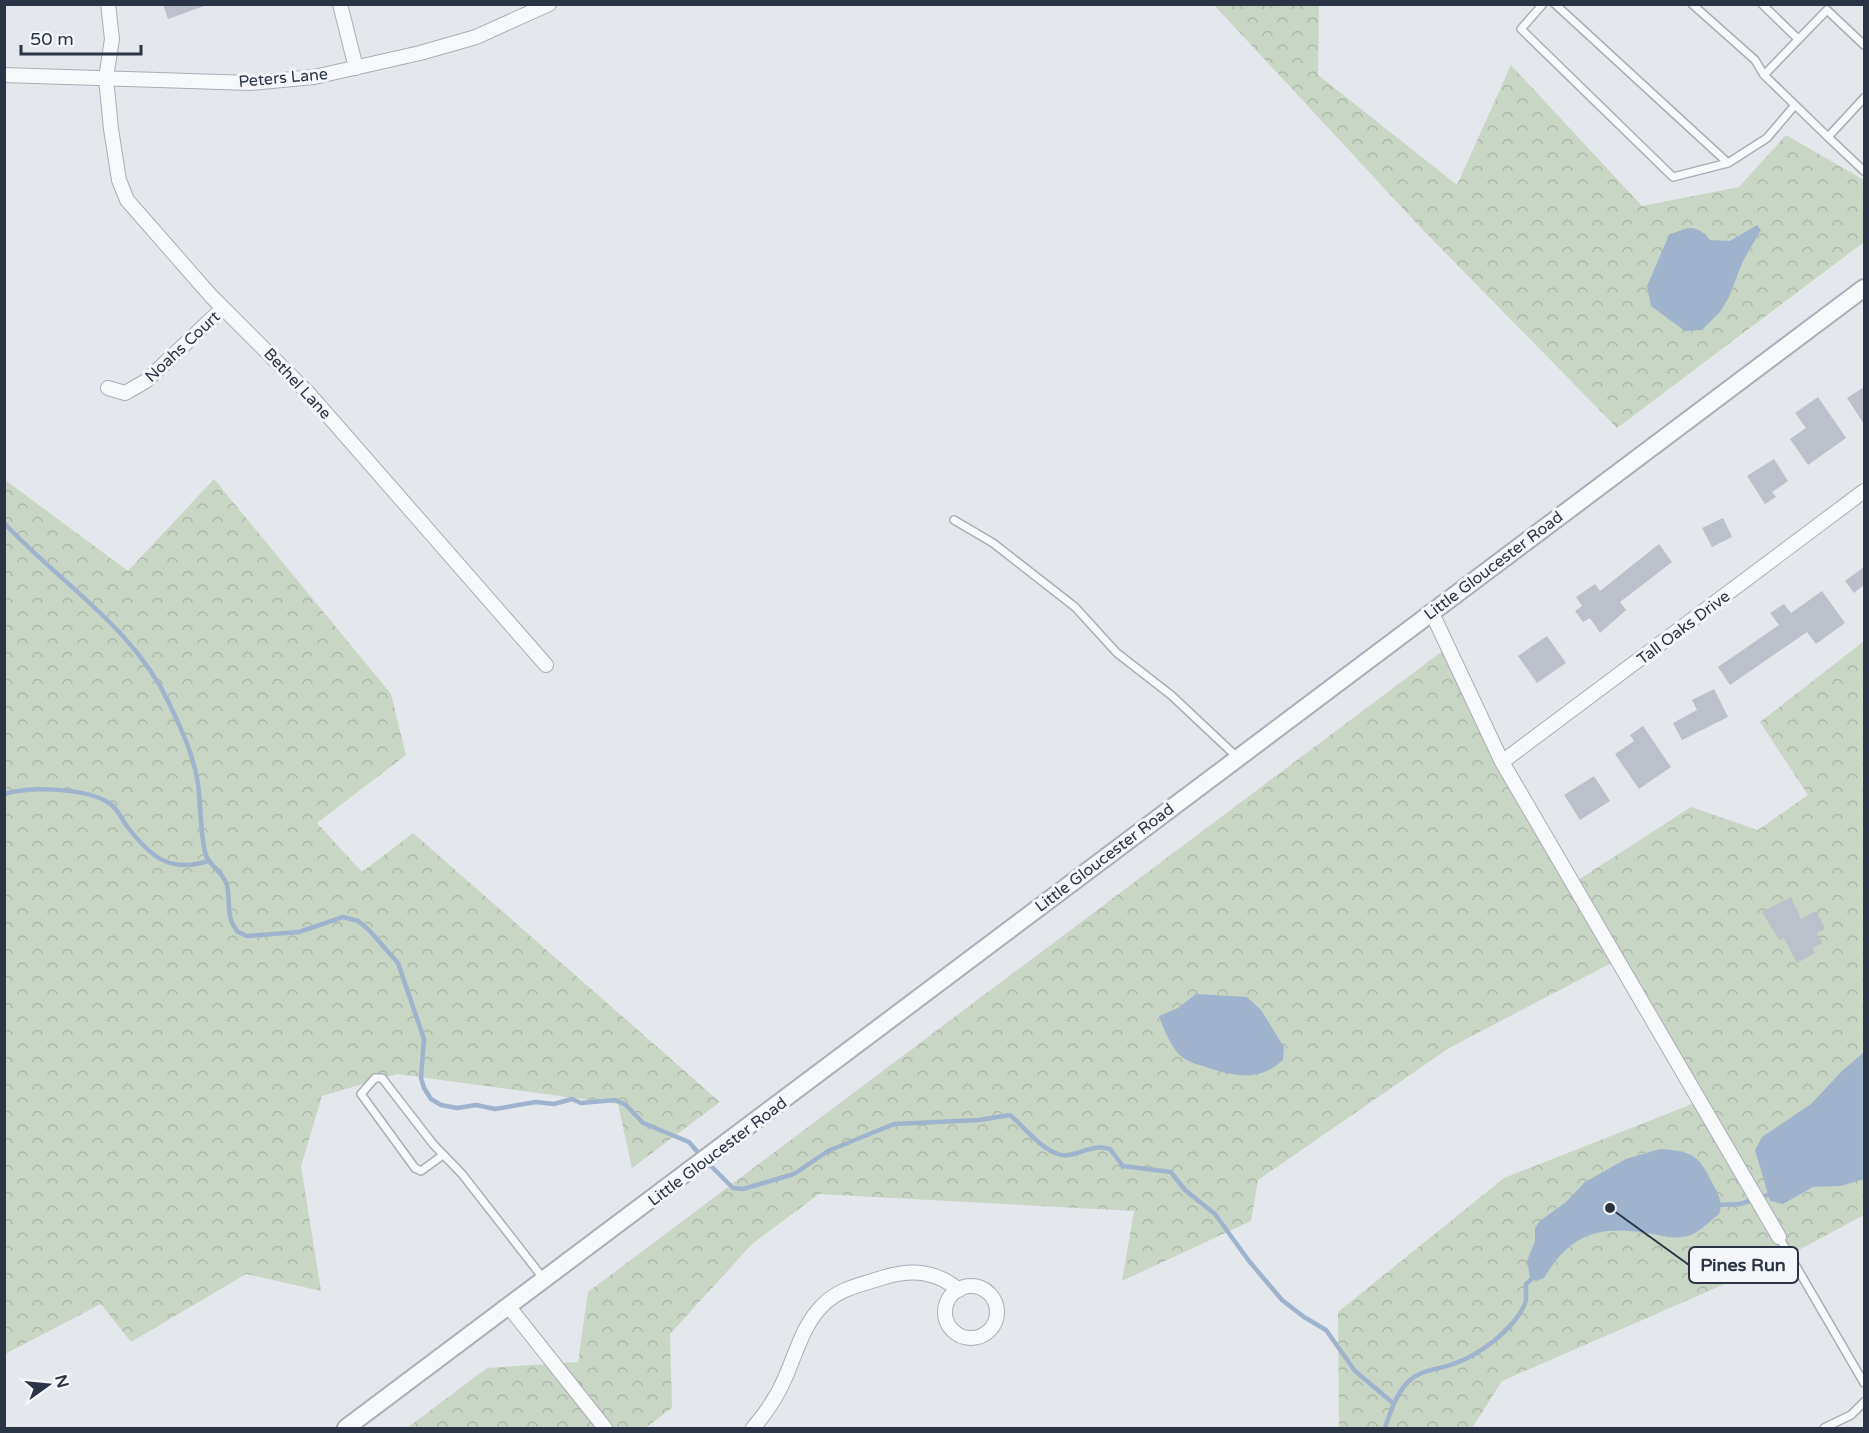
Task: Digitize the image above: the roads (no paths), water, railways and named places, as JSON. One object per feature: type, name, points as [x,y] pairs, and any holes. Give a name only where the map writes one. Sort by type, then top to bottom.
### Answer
[{"type":"street","name":"Bethel Lane","points":[[108,4],[112,39],[106,78],[115,157],[127,200],[223,308],[310,394],[546,665]]},
{"type":"street","points":[[340,4],[356,68]]},
{"type":"street","name":"Peters Lane","points":[[4,75],[251,82],[314,77],[476,37],[549,4]]},
{"type":"street","name":"Little Gloucester Road","points":[[346,1428],[1864,288]]},
{"type":"street","name":"Noahs Court","points":[[108,388],[125,393],[146,381],[223,308]]},
{"type":"street","name":"Tall Oaks Drive","points":[[1502,762],[1864,491]]},
{"type":"street","points":[[1431,611],[1502,762],[1779,1237]]},
{"type":"street","points":[[753,1428],[768,1412],[785,1380],[802,1335],[823,1305],[848,1288],[895,1275],[919,1272],[941,1278],[958,1290]]},
{"type":"street","points":[[509,1307],[605,1428]]},
{"type":"lane","points":[[1543,4],[1521,29],[1673,177],[1728,163],[1767,138],[1795,105]]},
{"type":"lane","points":[[1555,4],[1728,163]]},
{"type":"lane","points":[[1692,4],[1755,60],[1764,75],[1864,171]]},
{"type":"lane","points":[[1762,4],[1798,39]]},
{"type":"lane","points":[[1764,75],[1827,10],[1864,45]]},
{"type":"lane","points":[[1828,137],[1864,98]]},
{"type":"lane","points":[[954,520],[1001,549],[1076,607],[1117,653],[1171,695],[1237,757]]},
{"type":"lane","points":[[443,1155],[421,1171],[416,1168],[361,1094],[375,1078],[382,1078],[443,1155],[462,1174],[544,1280]]},
{"type":"lane","points":[[1779,1237],[1864,1383]]},
{"type":"lane","points":[[1824,1428],[1851,1415],[1864,1402]]},
{"type":"water","points":[[1757,225],[1761,230],[1743,261],[1729,297],[1720,312],[1702,330],[1685,331],[1651,306],[1647,286],[1669,235],[1691,228],[1700,231],[1710,240],[1730,241]]},
{"type":"water","points":[[1196,994],[1247,997],[1261,1010],[1284,1047],[1283,1060],[1274,1067],[1257,1074],[1238,1075],[1219,1071],[1182,1057],[1171,1044],[1159,1016],[1178,1008]]},
{"type":"water","points":[[1864,1052],[1864,1179],[1841,1186],[1813,1187],[1783,1204],[1770,1201],[1755,1150],[1762,1137],[1811,1104],[1842,1071]]},
{"type":"water","points":[[1660,1149],[1689,1154],[1700,1162],[1719,1196],[1721,1207],[1719,1214],[1697,1232],[1681,1237],[1614,1230],[1587,1236],[1564,1251],[1544,1278],[1536,1281],[1530,1277],[1527,1261],[1535,1241],[1535,1228],[1540,1221],[1566,1202],[1585,1182],[1626,1159]]},
{"type":"waterway","points":[[4,523],[116,628],[154,676],[174,713],[190,753],[198,784],[205,852],[209,861],[225,880],[231,921],[238,932],[247,936],[299,932],[343,917],[358,921],[369,930],[398,963],[424,1039],[421,1078],[424,1088],[431,1099],[441,1105],[457,1108],[476,1105],[495,1109],[536,1102],[554,1104],[572,1099],[581,1103],[615,1100],[626,1105],[643,1123],[689,1142],[701,1156]]},
{"type":"waterway","points":[[4,794],[43,789],[87,794],[114,807],[143,845],[161,859],[182,865],[208,861]]},
{"type":"waterway","points":[[707,1162],[733,1188],[743,1189],[794,1174],[828,1151],[894,1124],[979,1120],[1010,1115],[1044,1147],[1060,1155],[1089,1149],[1110,1149],[1123,1166],[1171,1172],[1185,1190],[1215,1214],[1249,1261],[1282,1300],[1326,1330],[1355,1371],[1393,1403]]},
{"type":"waterway","points":[[1715,1205],[1740,1204],[1771,1194]]},
{"type":"waterway","points":[[1385,1428],[1398,1396],[1410,1380],[1425,1372],[1473,1355],[1494,1341],[1512,1324],[1524,1306],[1526,1284],[1535,1276]]},
{"type":"place","name":"Pines Run","points":[[1610,1208]]}]
